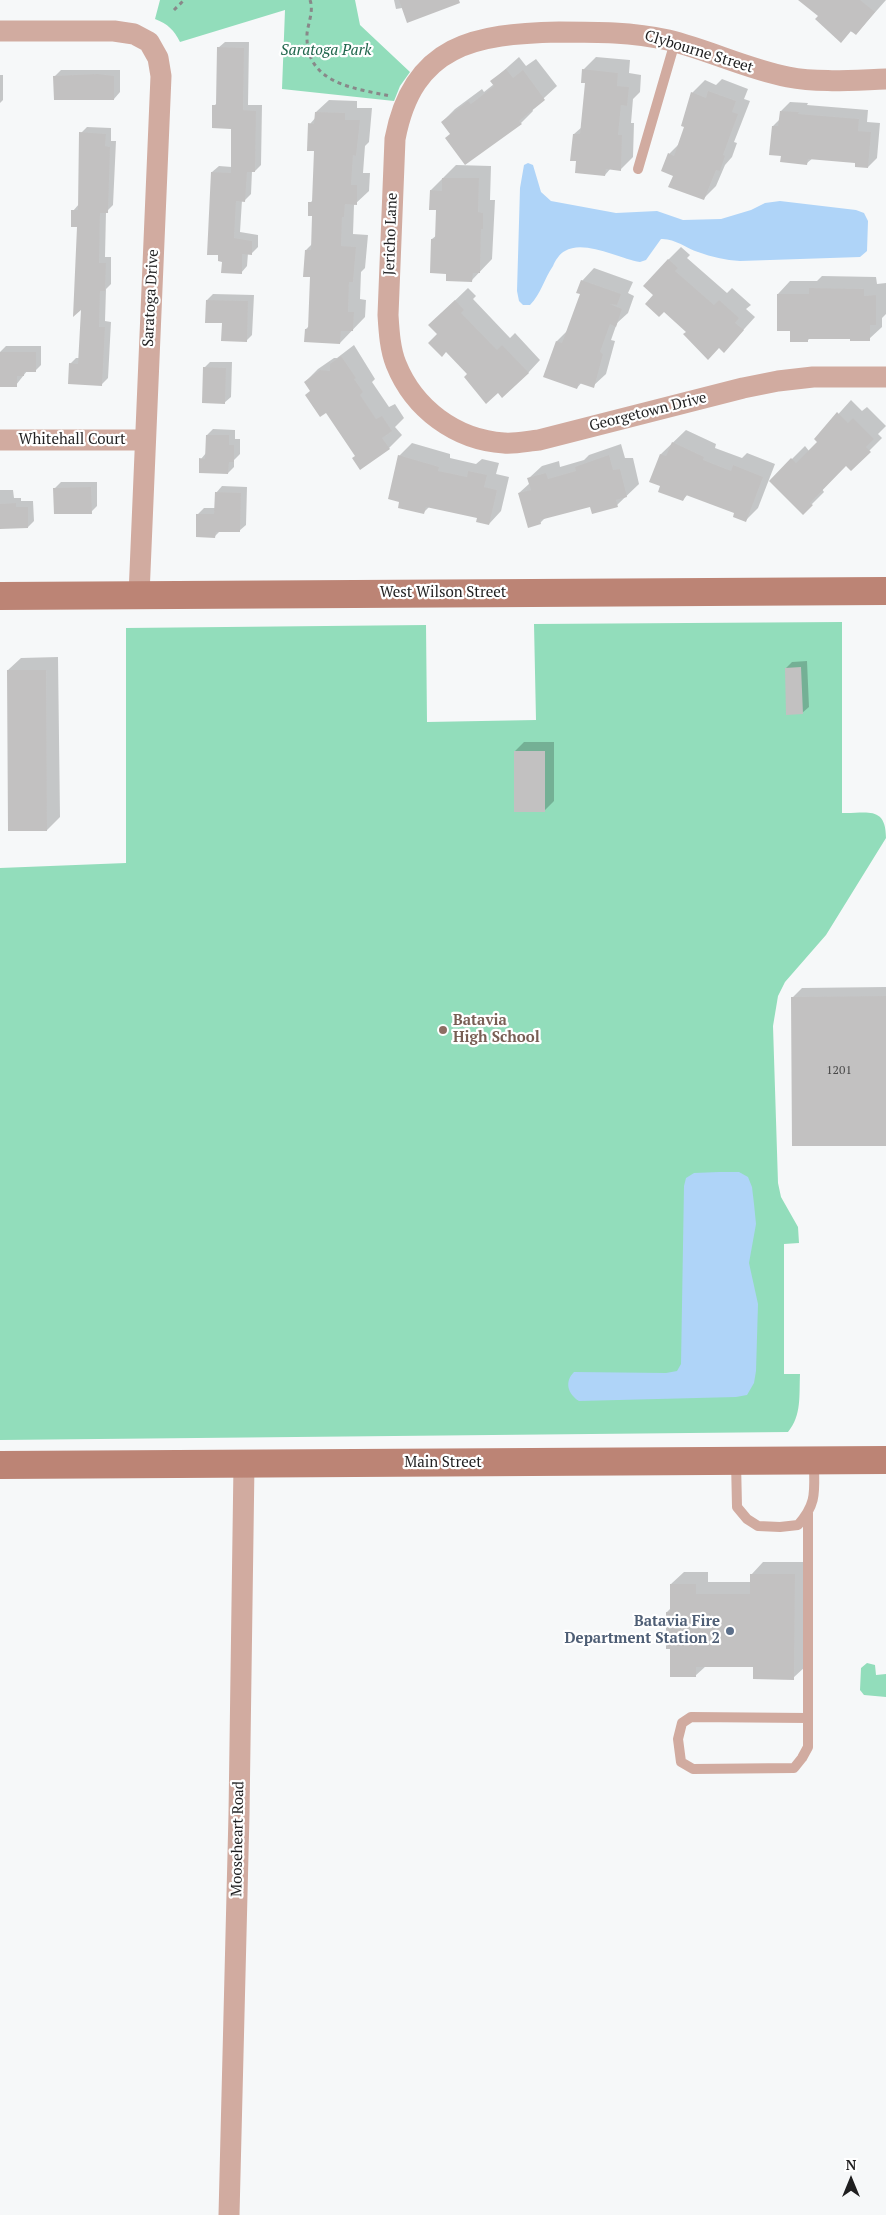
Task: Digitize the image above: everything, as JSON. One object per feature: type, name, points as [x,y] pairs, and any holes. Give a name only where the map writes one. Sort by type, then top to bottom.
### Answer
[{"type":"main road","name":"West Wilson Street","points":[[0,596],[886,591]]},
{"type":"main road","name":"Main Street","points":[[0,1465],[886,1460]]},
{"type":"street","name":"Saratoga Drive","points":[[0,31],[114,31],[134,34],[150,42],[158,58],[161,76],[139,595]]},
{"type":"street","name":"Clybourne Street","points":[[429,66],[455,48],[482,39],[513,33],[608,31],[640,34],[675,42],[762,72],[791,78],[819,80],[886,79]]},
{"type":"street","name":"Jericho Lane","points":[[420,404],[407,386],[396,363],[390,340],[388,315],[395,139],[400,115],[412,89],[429,66]]},
{"type":"street","name":"Georgetown Drive","points":[[420,404],[443,424],[471,437],[505,443],[539,440],[743,388],[778,381],[813,377],[886,377]]},
{"type":"street","name":"Whitehall Court","points":[[0,440],[145,440]]},
{"type":"street","name":"Mooseheart Road","points":[[229,2215],[239,1814],[244,1464]]},
{"type":"lane","points":[[638,169],[675,42]]},
{"type":"lane","points":[[736,1461],[737,1507],[747,1519],[758,1526],[780,1527],[798,1525],[808,1514]]},
{"type":"lane","points":[[808,1718],[691,1717],[682,1723],[678,1739],[680,1762],[693,1769],[794,1768],[808,1747],[808,1718],[808,1514],[814,1496],[814,1461]]},
{"type":"path","points":[[174,10],[184,0]]},
{"type":"path","points":[[310,0],[312,12],[307,34],[308,46],[311,58],[324,75],[343,85],[391,96]]},
{"type":"green space","name":"Saratoga Park","points":[[160,0],[355,0],[360,25],[410,72],[400,86],[394,101],[282,89],[285,10],[180,42],[170,28],[155,19]]},
{"type":"green space","name":"Batavia High School","points":[[842,622],[842,813],[866,813],[878,816],[885,827],[886,838],[826,935],[785,982],[778,996],[773,1026],[778,1183],[781,1197],[798,1227],[799,1243],[784,1244],[784,1374],[800,1374],[798,1412],[788,1432],[0,1440],[0,868],[126,863],[126,628],[426,625],[427,722],[536,720],[534,624]]},
{"type":"green space","points":[[867,1663],[875,1665],[876,1675],[886,1674],[886,1697],[864,1695],[860,1690],[861,1668]]},
{"type":"water","points":[[528,163],[533,165],[541,192],[551,201],[616,213],[657,211],[683,220],[721,219],[751,210],[765,203],[780,201],[856,210],[864,213],[868,221],[867,251],[860,257],[740,261],[708,255],[675,242],[661,239],[646,260],[640,262],[592,248],[573,248],[563,252],[558,257],[534,301],[530,305],[523,305],[519,301],[517,291],[520,188],[524,165]]},
{"type":"water","points":[[739,1172],[748,1177],[752,1187],[756,1224],[749,1263],[758,1304],[756,1371],[754,1383],[747,1395],[736,1397],[579,1401],[572,1395],[568,1384],[574,1372],[666,1373],[677,1371],[681,1364],[684,1186],[686,1178],[694,1173]]},
{"type":"building","points":[[399,0],[459,0],[460,3],[407,23]]},
{"type":"building","points":[[798,0],[860,0],[875,12],[856,35],[851,31],[841,43],[815,19],[818,16]]},
{"type":"building","points":[[217,47],[244,48],[243,110],[256,111],[255,172],[247,172],[245,202],[236,201],[234,238],[252,241],[252,255],[242,254],[242,274],[221,273],[222,262],[218,261],[218,255],[207,255],[211,172],[231,173],[231,129],[212,128],[212,105],[216,105]]},
{"type":"building","points":[[506,69],[513,78],[523,70],[545,100],[519,121],[522,124],[465,165],[445,138],[450,134],[441,122],[468,101],[471,104],[494,86],[490,81]]},
{"type":"building","points":[[582,69],[618,73],[617,86],[629,87],[627,106],[621,105],[618,135],[622,135],[621,171],[606,169],[605,176],[575,173],[576,161],[570,161],[573,134],[580,134],[585,83],[581,83]]},
{"type":"building","points":[[97,74],[114,76],[114,100],[54,100],[53,76]]},
{"type":"building","points":[[708,91],[736,101],[732,112],[738,114],[723,155],[725,156],[720,171],[716,170],[704,200],[668,187],[673,176],[661,171],[668,153],[674,156],[684,127],[681,126],[691,92],[706,98]]},
{"type":"building","points":[[780,111],[859,119],[858,131],[871,132],[868,168],[855,167],[855,163],[808,159],[807,165],[780,162],[781,156],[769,155],[772,126],[778,126]]},
{"type":"building","points":[[315,112],[345,113],[345,120],[360,120],[356,156],[353,155],[351,185],[357,185],[357,205],[345,204],[344,217],[342,217],[341,246],[356,247],[353,282],[349,282],[348,312],[354,312],[353,331],[341,331],[340,344],[304,342],[305,329],[308,329],[310,277],[303,277],[305,250],[311,250],[312,216],[308,216],[308,202],[312,202],[314,151],[307,151],[308,123],[314,124]]},
{"type":"building","points":[[79,132],[106,134],[105,146],[110,147],[108,213],[100,213],[99,263],[106,263],[105,291],[100,291],[99,327],[105,327],[102,386],[68,384],[69,363],[78,364],[81,310],[73,317],[77,227],[71,227],[71,210],[78,210]]},
{"type":"building","points":[[442,178],[479,178],[478,212],[483,213],[483,229],[481,229],[480,273],[473,273],[472,282],[446,281],[446,274],[430,273],[431,239],[435,239],[436,210],[429,210],[430,190],[442,191]]},
{"type":"building","points":[[668,259],[678,268],[675,271],[714,305],[719,300],[739,318],[735,323],[744,330],[724,353],[719,348],[708,360],[683,334],[686,332],[664,312],[659,317],[645,304],[653,295],[643,286]]},
{"type":"building","points":[[581,280],[621,294],[617,305],[610,304],[622,309],[616,327],[610,324],[600,352],[603,354],[594,388],[579,383],[577,389],[543,377],[556,341],[562,343],[580,294],[576,293]]},
{"type":"building","points":[[809,288],[864,289],[864,296],[876,295],[876,325],[870,325],[870,341],[808,339],[808,342],[790,342],[790,331],[777,331],[777,294],[809,294]]},
{"type":"building","points":[[206,300],[248,301],[247,342],[221,341],[222,323],[205,323]]},
{"type":"building","points":[[455,300],[464,310],[461,313],[497,350],[502,345],[529,373],[502,398],[498,393],[486,404],[464,377],[467,374],[446,352],[442,357],[428,343],[437,334],[428,325]]},
{"type":"building","points":[[0,352],[36,352],[36,372],[24,372],[24,376],[17,376],[17,387],[0,387]]},
{"type":"building","points":[[341,356],[356,378],[354,379],[363,392],[360,395],[376,419],[382,416],[392,431],[382,438],[390,449],[360,470],[352,458],[355,456],[326,413],[320,417],[305,395],[310,391],[304,382],[320,370],[330,371],[330,364]]},
{"type":"building","points":[[203,367],[226,368],[225,404],[202,403]]},
{"type":"building","points":[[837,412],[848,423],[853,418],[874,439],[866,447],[871,452],[851,471],[846,466],[810,503],[813,505],[803,515],[769,481],[791,458],[796,463],[817,442],[814,439]]},
{"type":"building","points":[[206,435],[229,435],[229,445],[234,445],[234,462],[229,462],[228,474],[199,473],[199,458],[205,459]]},
{"type":"building","points":[[672,442],[704,457],[703,460],[731,471],[733,465],[763,477],[746,522],[733,517],[734,513],[686,495],[683,501],[658,492],[660,486],[649,482],[660,454],[666,456]]},
{"type":"building","points":[[398,455],[439,467],[438,471],[467,477],[468,471],[487,475],[484,487],[497,490],[489,525],[476,522],[477,518],[426,507],[424,514],[398,508],[399,502],[388,499]]},
{"type":"building","points":[[609,455],[613,470],[620,469],[627,497],[616,500],[618,507],[592,514],[590,507],[540,520],[541,524],[528,528],[518,493],[531,490],[527,478],[546,473],[548,479],[576,471],[575,467]]},
{"type":"building","points":[[91,487],[92,514],[54,514],[53,488]]},
{"type":"building","points":[[215,492],[241,493],[240,532],[216,532],[215,538],[196,537],[196,514],[214,514]]},
{"type":"building","points":[[16,503],[16,507],[28,507],[28,528],[0,529],[0,504]]},
{"type":"building","points":[[801,667],[803,714],[786,715],[785,668]]},
{"type":"building","points":[[7,670],[46,670],[47,831],[8,831]]},
{"type":"building","points":[[514,751],[545,751],[545,812],[514,812]]},
{"type":"building","points":[[886,996],[886,1146],[792,1146],[791,997]]},
{"type":"building","name":"Batavia Fire Department Station 2","points":[[750,1574],[795,1574],[794,1680],[753,1679],[753,1667],[696,1667],[696,1677],[670,1677],[670,1649],[666,1649],[666,1612],[670,1612],[670,1584],[696,1584],[696,1594],[750,1594]]},
{"type":"place","name":"Batavia High School","points":[[443,1030]]},
{"type":"place","name":"Batavia Fire Department Station 2","points":[[730,1631]]}]
